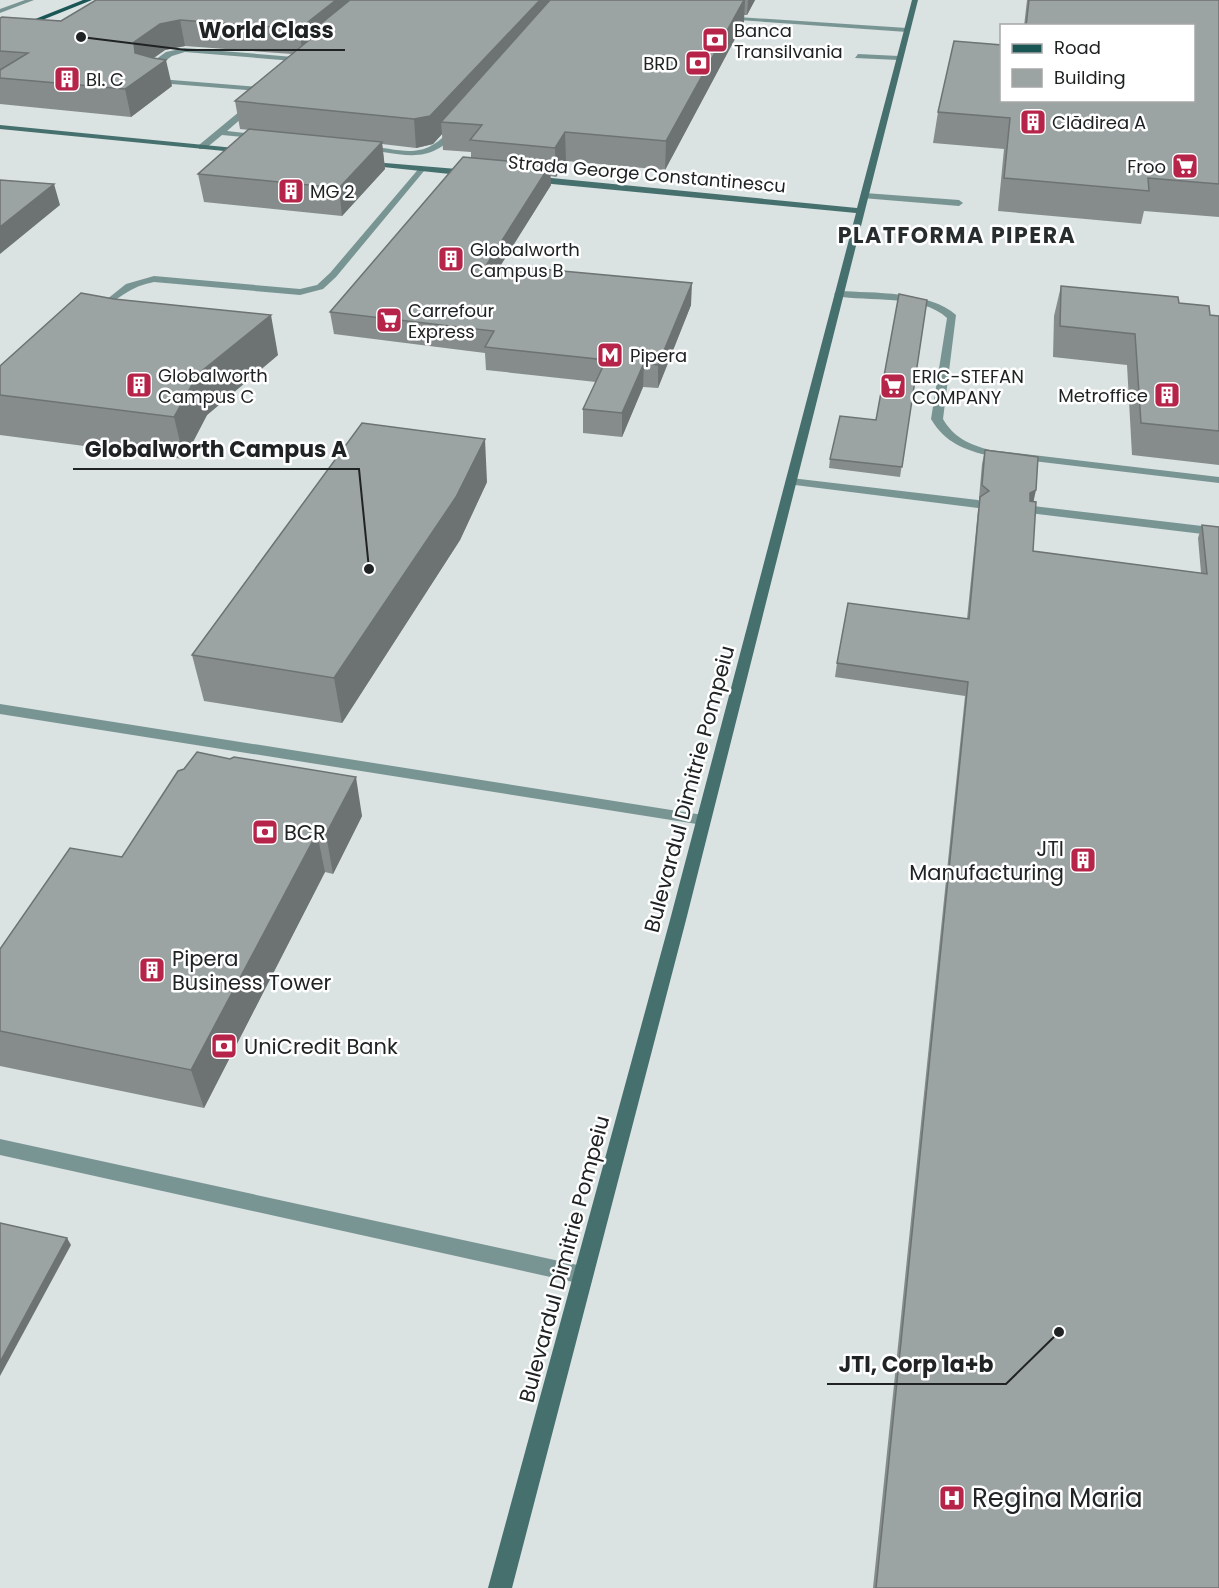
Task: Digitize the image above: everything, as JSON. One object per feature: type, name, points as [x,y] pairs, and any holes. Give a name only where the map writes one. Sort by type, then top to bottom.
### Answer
[{"type":"main road","points":[[57,3],[66,0]]},
{"type":"main road","points":[[0,35],[89,0]]},
{"type":"street","name":"Bulevardul Dimitrie Pompeiu","points":[[500,1588],[703,820],[915,0]]},
{"type":"street","points":[[0,127],[252,152]]},
{"type":"street","name":"Strada George Constantinescu","points":[[354,162],[477,174]]},
{"type":"street","name":"Strada George Constantinescu","points":[[524,178],[861,211]]},
{"type":"lane","points":[[0,11],[31,0]]},
{"type":"lane","points":[[718,16],[907,30]]},
{"type":"lane","points":[[202,147],[273,88],[159,81],[145,77],[144,72],[169,54],[185,51],[306,60]]},
{"type":"lane","points":[[299,66],[315,52]]},
{"type":"lane","points":[[860,55],[899,58]]},
{"type":"lane","points":[[358,146],[416,152],[431,150],[441,146],[463,120]]},
{"type":"lane","points":[[219,132],[277,138]]},
{"type":"lane","points":[[87,321],[122,288],[144,280],[162,279],[300,292],[320,287],[333,275],[422,169]]},
{"type":"lane","points":[[865,196],[959,203]]},
{"type":"lane","points":[[839,294],[923,302],[940,306],[950,313],[952,317],[938,419],[942,428],[960,443],[990,453],[1219,480]]},
{"type":"lane","points":[[791,482],[978,504]]},
{"type":"lane","points":[[1033,510],[1219,532]]},
{"type":"lane","points":[[0,709],[703,820]]},
{"type":"lane","points":[[0,1147],[582,1275]]},
{"type":"building","points":[[96,0],[336,0],[299,29],[180,20],[160,24],[134,42],[135,53],[166,60],[125,89],[0,78],[0,70],[28,53],[0,51],[0,18],[61,21]]},
{"type":"building","points":[[350,0],[540,0],[430,116],[414,119],[235,101],[320,31],[313,30]]},
{"type":"building","points":[[550,0],[744,0],[666,141],[565,132],[555,148],[470,140],[482,125],[441,122]]},
{"type":"building","points":[[1029,0],[1219,0],[1219,184],[1148,178],[1149,191],[1004,178],[1010,118],[938,112],[954,41],[1000,45],[1000,102],[1195,102],[1195,24],[1026,24]]},
{"type":"building","points":[[249,129],[382,142],[339,188],[198,174]]},
{"type":"building","points":[[463,157],[550,165],[487,264],[692,283],[658,365],[644,363],[622,413],[583,409],[606,360],[485,347],[494,331],[330,312]]},
{"type":"building","points":[[0,180],[54,184],[0,227]]},
{"type":"building","points":[[1061,286],[1178,297],[1179,303],[1209,306],[1210,315],[1219,316],[1219,431],[1141,423],[1135,334],[1060,326]]},
{"type":"building","points":[[81,293],[114,299],[271,315],[198,374],[174,417],[0,395],[0,366]]},
{"type":"building","points":[[899,294],[927,300],[902,467],[830,459],[840,416],[876,420]]},
{"type":"building","points":[[362,423],[485,439],[456,497],[334,678],[192,655]]},
{"type":"building","points":[[985,450],[1038,457],[1036,490],[1030,493],[1030,501],[1036,502],[1033,551],[1207,574],[1202,525],[1219,527],[1219,1588],[876,1588],[968,682],[837,663],[848,603],[969,619],[980,497],[989,491],[982,485]]},
{"type":"building","points":[[197,752],[356,777],[326,834],[317,833],[191,1070],[0,1031],[0,949],[70,848],[122,857],[178,771],[184,769]]},
{"type":"building","points":[[0,1223],[67,1238],[0,1362]]},
{"type":"place","name":"World Class","points":[[81,37]]},
{"type":"place","name":"Banca Transilvania","points":[[715,40]]},
{"type":"place","name":"BRD","points":[[698,63]]},
{"type":"place","name":"Bl. C","points":[[67,79]]},
{"type":"place","name":"Clădirea A","points":[[1033,122]]},
{"type":"place","name":"Froo","points":[[1185,166]]},
{"type":"place","name":"MG 2","points":[[291,191]]},
{"type":"place","name":"Globalworth Campus B","points":[[451,259]]},
{"type":"place","name":"Carrefour Express","points":[[389,320]]},
{"type":"place","name":"Pipera","points":[[610,355]]},
{"type":"place","name":"Globalworth Campus C","points":[[139,385]]},
{"type":"place","name":"ERIC-STEFAN COMPANY","points":[[893,386]]},
{"type":"place","name":"Metroffice","points":[[1167,395]]},
{"type":"place","name":"Globalworth Campus A","points":[[369,569]]},
{"type":"place","name":"BCR","points":[[265,832]]},
{"type":"place","name":"JTI Manufacturing","points":[[1083,860]]},
{"type":"place","name":"Pipera Business Tower","points":[[152,970]]},
{"type":"place","name":"UniCredit Bank","points":[[224,1046]]},
{"type":"place","name":"JTI, Corp 1a+b","points":[[1059,1332]]},
{"type":"place","name":"Regina Maria","points":[[952,1498]]},
{"type":"district","name":"PLATFORMA PIPERA","points":[[957,235]]}]
